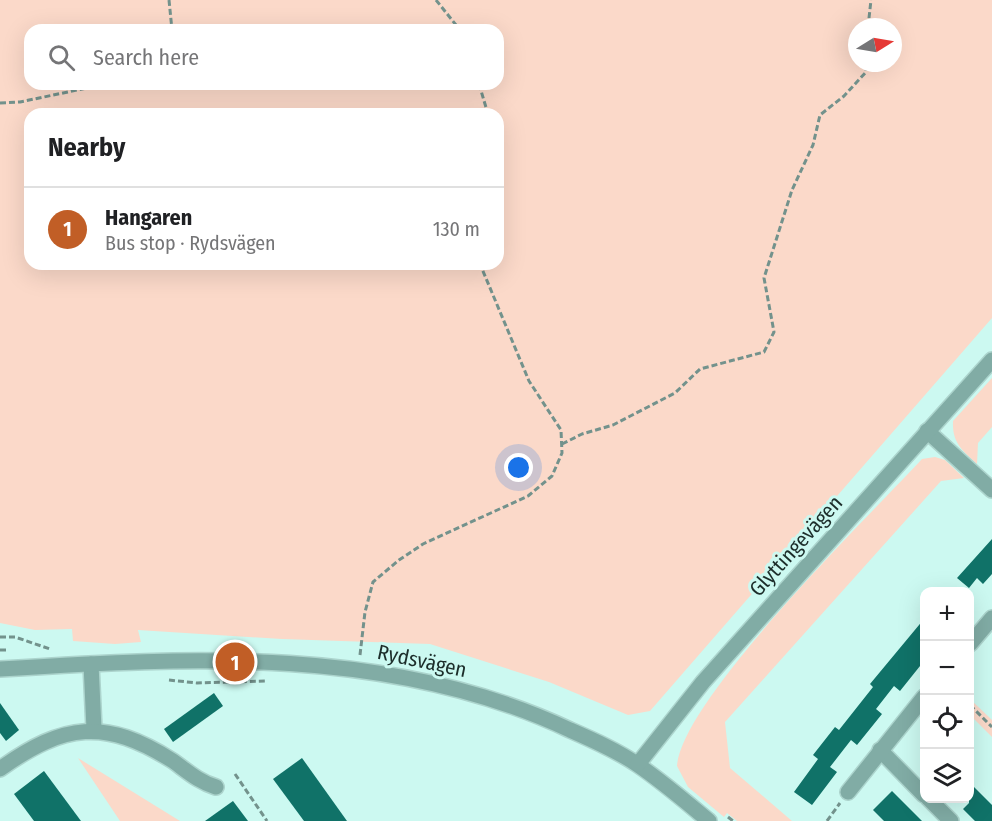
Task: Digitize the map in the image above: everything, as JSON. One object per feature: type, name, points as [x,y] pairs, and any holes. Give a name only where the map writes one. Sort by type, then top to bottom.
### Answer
[{"type":"street","name":"Glyttingevägen","points":[[638,764],[703,682],[992,360]]},
{"type":"street","points":[[927,431],[992,490]]},
{"type":"street","points":[[972,641],[992,618]]},
{"type":"street","name":"Rydsvägen","points":[[0,669],[90,664],[269,661],[358,669],[428,681],[518,708],[583,736],[638,764],[710,821]]},
{"type":"street","points":[[90,664],[94,729]]},
{"type":"street","points":[[848,792],[920,703]]},
{"type":"street","points":[[0,769],[30,749],[52,738],[94,729],[137,742],[172,761],[206,784],[216,787]]},
{"type":"street","points":[[880,750],[920,791]]},
{"type":"street","points":[[933,803],[951,821]]},
{"type":"path","points":[[170,0],[172,24]]},
{"type":"path","points":[[436,0],[455,24]]},
{"type":"path","points":[[869,18],[871,0]]},
{"type":"path","points":[[562,444],[582,434],[613,425],[675,393],[700,369],[764,352],[774,332],[764,278],[774,239],[792,190],[813,145],[820,116],[844,96],[866,72]]},
{"type":"path","points":[[0,103],[20,102],[77,90]]},
{"type":"path","points":[[481,90],[486,108]]},
{"type":"path","points":[[358,669],[365,612],[372,582],[423,544],[528,496],[552,476],[562,453],[561,430],[529,381],[482,270]]},
{"type":"path","points":[[160,678],[197,683],[275,680]]},
{"type":"path","points":[[974,710],[992,727]]},
{"type":"path","points":[[235,774],[267,821]]},
{"type":"path","points":[[826,821],[848,792]]},
{"type":"path","points":[[728,817],[733,821]]},
{"type":"shaded area","points":[[0,0],[992,0],[992,318],[650,711],[628,715],[549,682],[430,644],[282,639],[138,630],[141,642],[115,644],[73,641],[72,629],[35,630],[0,623]]},
{"type":"shaded area","points":[[992,378],[992,427],[978,443],[977,464],[956,441],[953,421]]},
{"type":"shaded area","points":[[935,457],[945,460],[964,478],[941,481],[725,722],[730,768],[792,821],[737,821],[727,813],[724,817],[688,787],[677,766],[687,736],[710,698],[782,608],[922,459]]},
{"type":"shaded area","points":[[974,703],[992,720],[992,737],[974,719]]},
{"type":"shaded area","points":[[78,758],[180,821],[120,821]]},
{"type":"building","points":[[992,539],[992,574],[983,584],[977,578],[970,587],[957,578]]},
{"type":"building","points":[[920,624],[920,666],[900,691],[894,686],[876,709],[882,714],[857,745],[851,740],[830,767],[837,772],[812,805],[794,792],[818,759],[813,755],[835,727],[839,730],[873,687],[870,684]]},
{"type":"building","points":[[214,693],[223,706],[173,742],[164,729]]},
{"type":"building","points":[[0,703],[19,730],[6,741],[0,733]]},
{"type":"building","points":[[302,758],[347,821],[304,821],[273,779]]},
{"type":"building","points":[[44,771],[81,821],[34,821],[14,794]]},
{"type":"building","points":[[974,787],[992,805],[992,821],[975,821],[963,809],[969,803],[974,803]]},
{"type":"building","points":[[892,791],[922,821],[884,821],[873,810]]},
{"type":"building","points":[[233,801],[248,821],[205,821]]},
{"type":"place","name":"Hangaren","points":[[235,662]]}]
